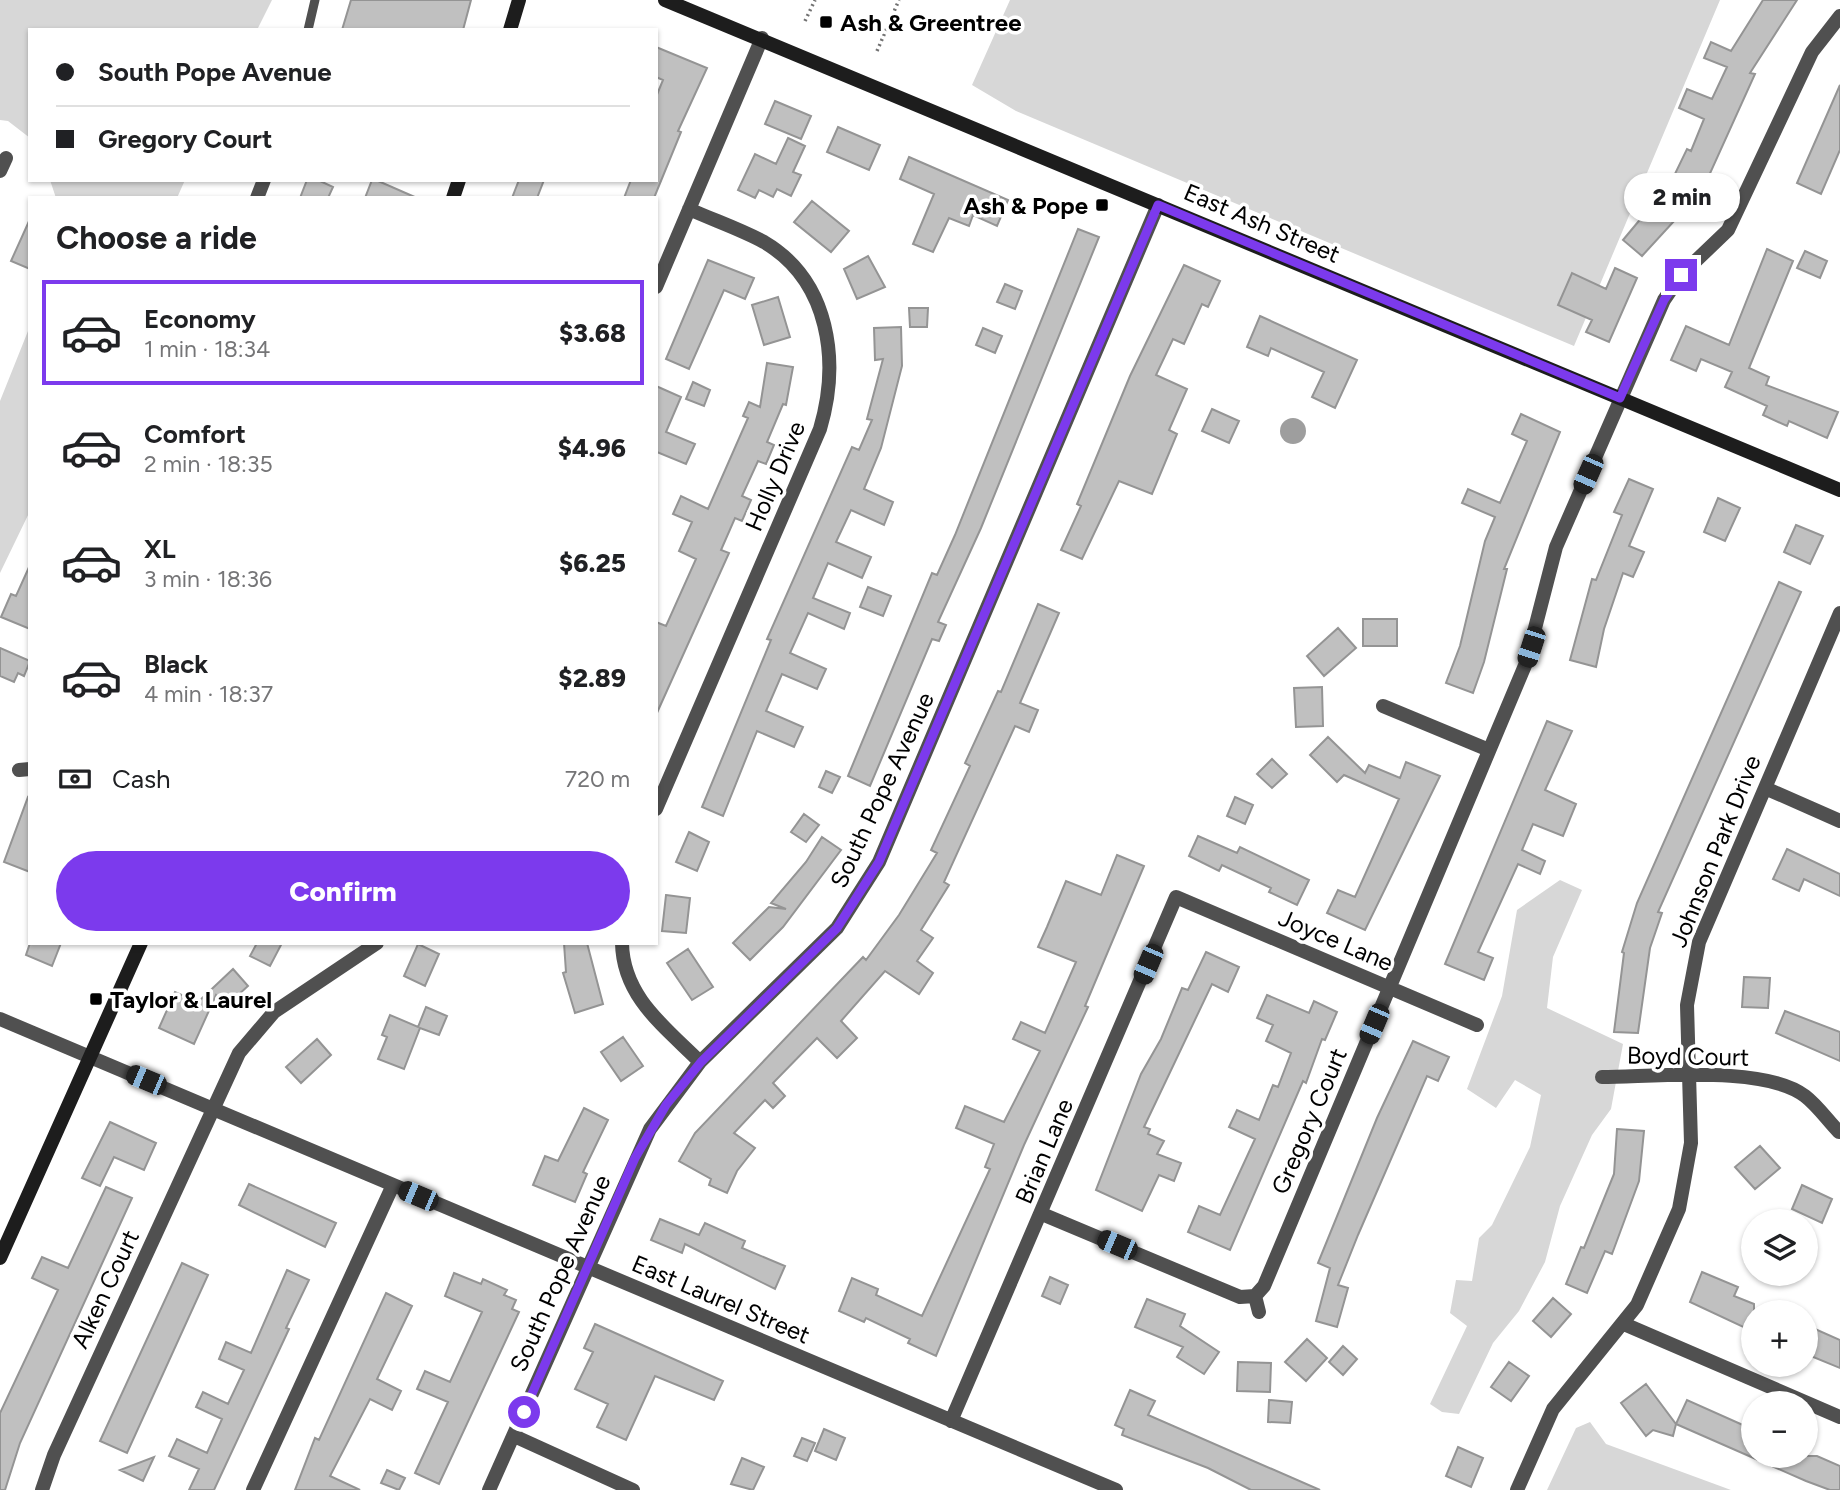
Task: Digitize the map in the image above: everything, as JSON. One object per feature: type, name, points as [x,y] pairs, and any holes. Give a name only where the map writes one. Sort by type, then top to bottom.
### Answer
[{"type":"street","points":[[511,28],[519,0]]},
{"type":"street","name":"East Ash Street","points":[[665,0],[762,38],[1840,490]]},
{"type":"street","name":"Gregory Court","points":[[1255,1296],[1264,1286],[1526,663],[1556,547],[1671,286],[1728,230],[1812,52],[1840,16]]},
{"type":"street","points":[[658,282],[762,38]]},
{"type":"street","name":"South Pope Avenue","points":[[489,1490],[650,1129],[701,1062],[837,928],[879,862],[1158,205]]},
{"type":"street","name":"Holly Drive","points":[[658,804],[820,429],[832,373],[830,344],[820,311],[811,290],[792,265],[765,243],[689,209]]},
{"type":"street","name":"Johnson Park Drive","points":[[1517,1490],[1553,1409],[1624,1324],[1652,1273],[1679,1209],[1687,1179],[1691,1143],[1687,1005],[1699,942],[1840,613]]},
{"type":"street","points":[[1383,706],[1489,750]]},
{"type":"street","points":[[1765,788],[1840,821]]},
{"type":"street","name":"Joyce Lane","points":[[1176,897],[1477,1025]]},
{"type":"street","name":"Brian Lane","points":[[951,1421],[1176,897]]},
{"type":"street","points":[[0,1258],[140,945]]},
{"type":"street","name":"Alken Court","points":[[42,1490],[54,1455],[239,1053],[274,1012],[374,945]]},
{"type":"street","points":[[622,945],[628,976],[640,1003],[701,1062]]},
{"type":"street","name":"East Laurel Street","points":[[0,1019],[1116,1490]]},
{"type":"street","name":"Boyd Court","points":[[1602,1077],[1742,1077],[1782,1086],[1804,1096],[1839,1132]]},
{"type":"street","points":[[253,1490],[393,1185]]},
{"type":"street","points":[[1042,1214],[1240,1297],[1255,1296],[1259,1312]]},
{"type":"street","points":[[1624,1324],[1840,1417]]},
{"type":"street","points":[[514,1436],[633,1490]]},
{"type":"lane","points":[[308,28],[315,0]]},
{"type":"path","points":[[805,21],[815,0]]},
{"type":"path","points":[[877,51],[899,0]]},
{"type":"shaded area","points":[[0,0],[272,0],[258,28],[28,28],[28,136],[8,121],[0,120]]},
{"type":"shaded area","points":[[1010,0],[1720,0],[1574,346],[1016,111],[972,85]]},
{"type":"shaded area","points":[[51,182],[184,182],[178,196],[55,196]]},
{"type":"shaded area","points":[[28,331],[28,515],[0,573],[0,401]]},
{"type":"shaded area","points":[[1293,418],[1302,422],[1306,431],[1302,440],[1293,444],[1284,440],[1280,431],[1284,422]]},
{"type":"shaded area","points":[[1560,880],[1582,890],[1553,957],[1547,1008],[1623,1044],[1611,1109],[1592,1135],[1560,1206],[1545,1262],[1519,1311],[1493,1343],[1459,1414],[1442,1412],[1430,1404],[1467,1326],[1450,1313],[1456,1280],[1472,1281],[1479,1238],[1492,1225],[1530,1147],[1541,1095],[1515,1080],[1496,1108],[1467,1089],[1502,996],[1517,910]]},
{"type":"shaded area","points":[[1590,1422],[1606,1444],[1731,1490],[1547,1490],[1576,1428]]},
{"type":"building","points":[[351,0],[471,0],[464,28],[343,28]]},
{"type":"building","points":[[1763,0],[1797,0],[1750,73],[1755,74],[1693,211],[1686,208],[1642,256],[1623,240],[1653,204],[1658,209],[1687,149],[1691,151],[1704,119],[1679,108],[1687,89],[1712,99],[1727,67],[1704,58],[1711,42],[1731,51]]},
{"type":"building","points":[[658,48],[707,68],[678,131],[681,132],[655,196],[625,196],[630,182],[658,182],[658,92],[663,80],[658,78]]},
{"type":"building","points":[[1840,85],[1840,150],[1821,194],[1797,183]]},
{"type":"building","points":[[775,101],[811,116],[801,139],[765,124]]},
{"type":"building","points":[[838,127],[880,145],[869,170],[827,152]]},
{"type":"building","points":[[788,138],[805,146],[793,172],[801,175],[791,196],[777,189],[773,197],[759,190],[755,198],[738,190],[755,154],[776,164]]},
{"type":"building","points":[[909,157],[1008,200],[997,226],[973,215],[969,226],[949,218],[933,252],[913,244],[934,194],[900,179]]},
{"type":"building","points":[[306,182],[322,182],[333,187],[329,196],[301,196]]},
{"type":"building","points":[[371,182],[381,182],[412,196],[366,196]]},
{"type":"building","points":[[518,182],[543,182],[538,196],[513,196]]},
{"type":"building","points":[[812,201],[849,231],[831,252],[794,222]]},
{"type":"building","points":[[28,223],[28,268],[11,261]]},
{"type":"building","points":[[1078,229],[1099,237],[981,528],[938,622],[946,625],[939,641],[932,639],[870,786],[848,776],[932,573],[937,575],[955,535]]},
{"type":"building","points":[[1767,249],[1793,261],[1749,368],[1769,377],[1766,385],[1838,412],[1827,438],[1789,421],[1787,426],[1763,415],[1767,406],[1725,387],[1732,372],[1701,359],[1696,371],[1671,360],[1686,326],[1729,345]]},
{"type":"building","points":[[1805,251],[1827,261],[1820,278],[1797,268]]},
{"type":"building","points":[[868,256],[885,287],[857,299],[844,269]]},
{"type":"building","points":[[708,260],[754,278],[745,299],[724,290],[689,369],[666,359]]},
{"type":"building","points":[[1184,265],[1220,281],[1208,307],[1202,304],[1184,344],[1173,339],[1156,375],[1187,389],[1169,430],[1177,434],[1152,494],[1119,481],[1082,559],[1061,550],[1081,506],[1077,504],[1130,376]]},
{"type":"building","points":[[1615,268],[1637,278],[1609,342],[1586,332],[1592,320],[1558,305],[1572,273],[1606,289]]},
{"type":"building","points":[[1005,284],[1022,291],[1015,309],[997,302]]},
{"type":"building","points":[[778,297],[790,337],[764,345],[752,305]]},
{"type":"building","points":[[909,308],[928,308],[927,327],[910,327]]},
{"type":"building","points":[[1260,316],[1357,360],[1335,408],[1312,397],[1324,372],[1271,348],[1268,356],[1247,347]]},
{"type":"building","points":[[901,327],[902,366],[881,448],[864,489],[893,502],[884,525],[851,510],[836,542],[871,557],[862,578],[828,563],[813,598],[850,613],[844,629],[808,613],[790,653],[826,669],[817,689],[782,674],[766,711],[803,727],[794,747],[757,731],[723,816],[702,807],[771,640],[767,639],[852,447],[859,450],[872,420],[867,419],[883,359],[875,360],[874,328]]},
{"type":"building","points":[[983,328],[1002,336],[995,353],[976,345]]},
{"type":"building","points":[[767,363],[793,367],[786,405],[783,404],[767,442],[774,445],[766,464],[758,461],[742,496],[751,500],[742,521],[735,518],[721,550],[729,553],[658,711],[658,623],[666,626],[696,559],[679,551],[692,522],[673,514],[681,496],[708,509],[748,418],[743,416],[749,402],[760,407]]},
{"type":"building","points":[[693,382],[710,390],[704,406],[686,399]]},
{"type":"building","points":[[658,387],[681,397],[666,432],[695,444],[686,464],[658,452]]},
{"type":"building","points":[[1212,409],[1239,421],[1229,443],[1202,431]]},
{"type":"building","points":[[1521,414],[1560,432],[1504,569],[1507,569],[1484,662],[1473,693],[1446,683],[1460,646],[1485,541],[1495,517],[1462,503],[1468,489],[1500,503],[1527,441],[1512,434]]},
{"type":"building","points":[[1629,479],[1653,489],[1629,546],[1644,552],[1633,577],[1623,573],[1604,629],[1596,667],[1570,660],[1592,579],[1596,580],[1622,515],[1614,512]]},
{"type":"building","points":[[1718,498],[1740,508],[1725,541],[1704,532]]},
{"type":"building","points":[[1796,525],[1823,536],[1810,564],[1784,552]]},
{"type":"building","points":[[28,569],[28,628],[1,617],[11,594],[16,596]]},
{"type":"building","points":[[1779,582],[1801,592],[1658,912],[1662,913],[1650,948],[1638,1033],[1614,1032],[1622,952],[1637,903]]},
{"type":"building","points":[[868,587],[891,596],[883,616],[860,607]]},
{"type":"building","points":[[1038,604],[1059,613],[1020,703],[1038,710],[1029,732],[1015,726],[944,882],[949,885],[921,930],[933,938],[917,961],[933,973],[919,994],[885,971],[841,1021],[857,1038],[837,1058],[817,1038],[773,1083],[785,1096],[773,1108],[765,1100],[734,1133],[755,1148],[737,1171],[727,1193],[709,1185],[711,1179],[679,1161],[695,1133],[863,957],[866,960],[899,915],[937,853],[931,850],[970,766],[965,763],[998,691],[1001,692]]},
{"type":"building","points":[[1363,619],[1397,619],[1397,646],[1363,646]]},
{"type":"building","points":[[1338,628],[1356,648],[1324,676],[1307,656]]},
{"type":"building","points":[[0,648],[28,660],[24,676],[18,673],[14,682],[0,676]]},
{"type":"building","points":[[1322,687],[1323,726],[1296,727],[1294,688]]},
{"type":"building","points":[[1547,721],[1572,731],[1545,790],[1576,804],[1563,836],[1533,824],[1522,850],[1545,861],[1540,874],[1518,864],[1478,952],[1493,958],[1484,980],[1445,964]]},
{"type":"building","points":[[1328,737],[1365,773],[1369,765],[1400,778],[1406,762],[1440,776],[1365,930],[1327,913],[1338,890],[1355,897],[1399,799],[1344,775],[1337,782],[1310,755]]},
{"type":"building","points":[[1272,759],[1287,774],[1272,788],[1257,774]]},
{"type":"building","points":[[826,771],[840,777],[832,793],[819,787]]},
{"type":"building","points":[[28,797],[28,871],[4,862]]},
{"type":"building","points":[[1235,797],[1253,805],[1245,824],[1227,816]]},
{"type":"building","points":[[804,814],[819,825],[806,842],[791,832]]},
{"type":"building","points":[[689,832],[709,842],[697,871],[676,862]]},
{"type":"building","points":[[1198,836],[1237,853],[1240,847],[1309,880],[1297,905],[1269,892],[1271,888],[1222,865],[1219,871],[1189,856]]},
{"type":"building","points":[[822,837],[841,850],[783,927],[750,960],[733,943],[769,907],[786,909],[771,903],[806,862]]},
{"type":"building","points":[[1787,849],[1840,874],[1840,896],[1804,879],[1799,891],[1773,879]]},
{"type":"building","points":[[1117,855],[1144,866],[1085,1006],[1088,1007],[1024,1145],[936,1356],[908,1343],[910,1339],[866,1318],[864,1322],[839,1311],[852,1278],[878,1289],[876,1295],[922,1316],[990,1169],[985,1167],[994,1144],[956,1128],[965,1106],[1004,1122],[1040,1051],[1013,1039],[1021,1022],[1045,1033],[1076,962],[1038,947],[1066,881],[1101,895]]},
{"type":"building","points":[[666,895],[690,898],[686,933],[662,931]]},
{"type":"building","points":[[29,945],[60,945],[52,966],[26,955]]},
{"type":"building","points":[[256,945],[281,945],[270,966],[250,956]]},
{"type":"building","points":[[418,945],[439,954],[425,986],[404,976]]},
{"type":"building","points":[[564,945],[588,945],[603,1004],[575,1013],[563,973],[566,972]]},
{"type":"building","points":[[688,949],[713,987],[692,1000],[667,963]]},
{"type":"building","points":[[1206,952],[1239,967],[1228,992],[1212,984],[1144,1127],[1150,1129],[1148,1134],[1164,1141],[1157,1154],[1181,1163],[1174,1181],[1159,1175],[1142,1211],[1096,1190],[1141,1074],[1161,1039],[1182,988],[1188,990]]},
{"type":"building","points":[[233,969],[248,986],[226,1006],[216,995],[194,1044],[159,1028],[175,992],[198,1002]]},
{"type":"building","points":[[1744,977],[1770,978],[1768,1008],[1742,1007]]},
{"type":"building","points":[[1267,995],[1309,1013],[1314,1001],[1337,1012],[1325,1040],[1322,1039],[1306,1083],[1303,1081],[1230,1250],[1188,1232],[1199,1206],[1220,1215],[1255,1139],[1229,1127],[1237,1110],[1259,1120],[1273,1085],[1278,1087],[1291,1053],[1266,1041],[1273,1025],[1257,1018]]},
{"type":"building","points":[[426,1007],[447,1016],[439,1035],[420,1028],[404,1069],[378,1059],[387,1037],[382,1035],[390,1015],[418,1027]]},
{"type":"building","points":[[1785,1011],[1840,1032],[1840,1061],[1776,1033]]},
{"type":"building","points":[[623,1037],[643,1066],[621,1081],[601,1052]]},
{"type":"building","points":[[317,1039],[331,1055],[301,1083],[286,1067]]},
{"type":"building","points":[[1413,1041],[1449,1057],[1438,1081],[1427,1076],[1358,1235],[1338,1285],[1348,1288],[1337,1327],[1316,1321],[1330,1268],[1318,1263],[1377,1118]]},
{"type":"building","points":[[584,1108],[608,1120],[583,1172],[587,1174],[575,1202],[533,1185],[545,1156],[558,1161]]},
{"type":"building","points":[[110,1122],[156,1143],[144,1170],[114,1157],[100,1186],[82,1178]]},
{"type":"building","points":[[1617,1129],[1644,1131],[1639,1181],[1612,1254],[1605,1251],[1587,1293],[1566,1284],[1614,1174]]},
{"type":"building","points":[[1760,1146],[1780,1168],[1755,1189],[1735,1167]]},
{"type":"building","points":[[249,1184],[336,1223],[325,1247],[239,1205]]},
{"type":"building","points":[[1802,1185],[1832,1199],[1822,1223],[1818,1221],[1818,1209],[1792,1209]]},
{"type":"building","points":[[106,1187],[132,1198],[20,1443],[5,1490],[0,1490],[0,1413],[58,1290],[32,1278],[42,1257],[68,1268]]},
{"type":"building","points":[[660,1219],[699,1235],[705,1223],[745,1241],[742,1248],[785,1266],[775,1289],[685,1244],[682,1253],[651,1240]]},
{"type":"building","points":[[182,1263],[208,1275],[127,1453],[100,1441]]},
{"type":"building","points":[[287,1270],[309,1280],[286,1328],[289,1329],[214,1490],[189,1490],[199,1469],[169,1456],[177,1439],[207,1453],[222,1419],[196,1407],[203,1392],[228,1404],[244,1370],[219,1359],[226,1342],[251,1353]]},
{"type":"building","points":[[1702,1272],[1738,1287],[1734,1296],[1744,1300],[1741,1300],[1741,1326],[1690,1302]]},
{"type":"building","points":[[454,1273],[481,1284],[483,1279],[507,1290],[504,1295],[516,1300],[512,1309],[519,1312],[439,1484],[415,1473],[448,1402],[417,1389],[425,1371],[450,1382],[482,1312],[445,1296]]},
{"type":"building","points":[[1050,1277],[1068,1285],[1060,1304],[1042,1296]]},
{"type":"building","points":[[386,1293],[412,1306],[377,1379],[401,1391],[392,1410],[370,1399],[330,1476],[360,1490],[295,1490],[315,1438],[319,1440]]},
{"type":"building","points":[[1553,1298],[1571,1314],[1551,1337],[1533,1321]]},
{"type":"building","points":[[1147,1299],[1185,1314],[1180,1326],[1219,1352],[1204,1374],[1177,1357],[1183,1347],[1135,1327]]},
{"type":"building","points":[[595,1324],[723,1381],[714,1400],[655,1376],[626,1440],[597,1427],[608,1404],[575,1389],[593,1352],[584,1348]]},
{"type":"building","points":[[1818,1330],[1840,1340],[1840,1368],[1818,1359]]},
{"type":"building","points":[[1307,1339],[1327,1358],[1306,1381],[1285,1362]]},
{"type":"building","points":[[1343,1346],[1357,1359],[1343,1375],[1329,1362]]},
{"type":"building","points":[[1238,1362],[1271,1363],[1270,1392],[1237,1391]]},
{"type":"building","points":[[1509,1362],[1529,1376],[1511,1401],[1491,1387]]},
{"type":"building","points":[[1646,1384],[1676,1424],[1673,1436],[1653,1430],[1646,1436],[1621,1403]]},
{"type":"building","points":[[1130,1390],[1155,1401],[1148,1415],[1320,1490],[1251,1490],[1208,1468],[1122,1435],[1124,1429],[1115,1425]]},
{"type":"building","points":[[1269,1400],[1292,1402],[1290,1423],[1268,1422]]},
{"type":"building","points":[[1687,1400],[1741,1424],[1741,1452],[1676,1424]]},
{"type":"building","points":[[824,1429],[845,1438],[836,1460],[815,1451]]},
{"type":"building","points":[[802,1438],[815,1443],[807,1461],[794,1456]]},
{"type":"building","points":[[1458,1447],[1483,1458],[1471,1487],[1446,1476]]},
{"type":"building","points":[[1818,1456],[1840,1466],[1840,1490],[1830,1490],[1776,1468],[1818,1468]]},
{"type":"building","points":[[154,1457],[143,1481],[120,1470]]},
{"type":"building","points":[[742,1458],[764,1467],[753,1490],[731,1484]]},
{"type":"building","points":[[387,1470],[405,1478],[399,1490],[381,1483]]},
{"type":"place","name":"Ash & Greentree","points":[[826,22]]},
{"type":"place","name":"Ash & Pope","points":[[1102,205]]},
{"type":"place","name":"Taylor & Laurel","points":[[96,999]]},
{"type":"route","points":[[524,1412],[650,1129],[701,1062],[837,928],[879,862],[1158,205],[1620,398],[1664,300],[1681,275]]}]
